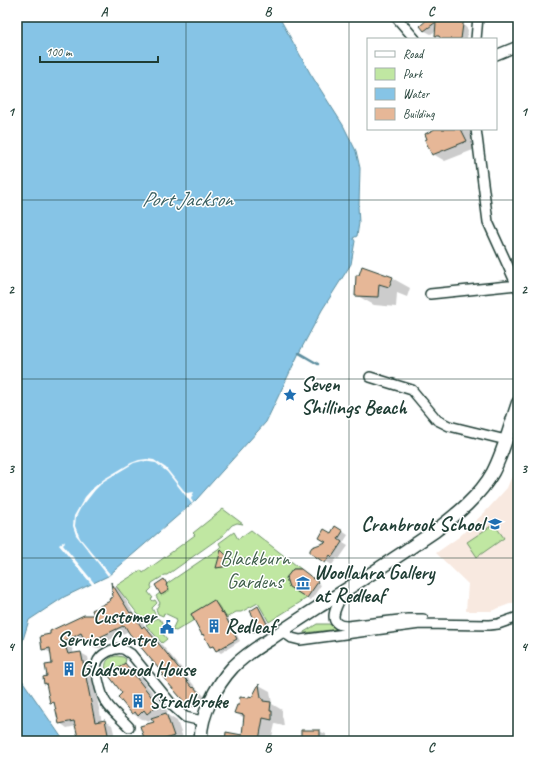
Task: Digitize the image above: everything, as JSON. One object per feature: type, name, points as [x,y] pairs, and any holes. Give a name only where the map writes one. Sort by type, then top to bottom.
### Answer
[{"type":"main road","points":[[201,741],[202,722],[219,685],[227,674],[252,651],[429,535],[453,517],[483,488],[492,474],[506,440],[518,403]]},
{"type":"street","points":[[396,17],[414,38]]},
{"type":"street","points":[[476,38],[478,17]]},
{"type":"street","points":[[497,55],[518,46]]},
{"type":"street","points":[[430,294],[517,286],[488,222],[476,130]]},
{"type":"street","points":[[370,377],[412,390],[437,420],[449,426],[506,440]]},
{"type":"street","points":[[344,591],[334,613],[336,621],[341,625],[348,626],[415,618],[480,625],[498,624],[518,617]]},
{"type":"street","points":[[282,631],[289,637],[300,640],[408,625],[464,624]]},
{"type":"street","points":[[129,727],[106,702],[103,696],[97,670],[97,663],[100,657],[114,649],[123,649],[131,654],[174,707],[185,718],[202,722]]},
{"type":"shaded area","name":"Cranbrook School","points":[[518,461],[518,601],[491,611],[466,611],[468,584],[436,553],[459,537],[507,488]]},
{"type":"green space","points":[[223,509],[243,524],[237,523],[232,525],[222,536],[167,575],[152,583],[152,588],[148,592],[153,598],[151,599],[153,601],[155,600],[157,603],[152,608],[156,616],[144,622],[116,586],[141,570],[143,573],[195,535],[193,533]]},
{"type":"green space","points":[[494,524],[504,538],[477,557],[467,542]]},
{"type":"green space","name":"Blackburn Gardens","points":[[251,530],[301,569],[293,569],[286,578],[289,586],[307,598],[269,622],[258,603],[226,618],[214,601],[191,614],[194,620],[176,631],[172,630],[177,619],[164,613],[163,616],[158,614],[156,609],[160,603],[156,596],[165,585],[221,547],[219,543],[234,532],[238,539]]},
{"type":"green space","points":[[157,618],[163,622],[162,633],[167,639],[162,643],[146,625]]},
{"type":"green space","points":[[317,624],[329,624],[340,629],[304,633]]},
{"type":"green space","points":[[117,656],[126,659],[125,663],[109,676],[106,676],[106,663],[110,658]]},
{"type":"water","name":"Port Jackson","points":[[17,17],[279,17],[310,73],[343,125],[356,151],[360,168],[358,206],[359,223],[357,236],[353,238],[355,241],[351,264],[322,310],[299,353],[266,422],[196,500],[108,576],[64,597],[29,620],[17,659]]},
{"type":"water","points":[[17,673],[64,741],[17,741]]},
{"type":"pier","points":[[147,459],[154,460],[166,468],[186,493],[194,492],[191,499],[193,502],[192,504],[167,472],[156,463],[142,461],[134,463],[104,481],[80,509],[76,517],[75,526],[80,538],[110,574],[108,576],[76,535],[73,526],[74,516],[85,497],[104,479],[131,463]]},
{"type":"pier","points":[[64,541],[65,543],[63,545],[96,585],[93,586],[59,545]]},
{"type":"building","points":[[430,17],[464,17],[461,38],[440,38],[439,36],[435,36],[436,22],[424,31],[420,26]]},
{"type":"building","points":[[433,130],[462,130],[467,141],[432,155],[425,140],[427,139],[425,134]]},
{"type":"building","points":[[362,266],[393,277],[389,287],[379,284],[378,297],[355,296],[356,275],[359,275]]},
{"type":"building","points":[[335,526],[343,531],[338,539],[342,542],[332,557],[330,555],[325,563],[310,553],[310,550],[312,547],[326,542],[319,538],[324,529],[331,533]]},
{"type":"building","points":[[221,550],[228,557],[223,567],[216,568]]},
{"type":"building","points":[[293,569],[301,569],[318,582],[307,598],[289,587],[286,578]]},
{"type":"building","points":[[164,579],[169,590],[161,595],[155,585]]},
{"type":"building","points":[[111,582],[130,613],[132,612],[142,628],[144,626],[182,672],[180,673],[199,693],[186,704],[162,676],[164,675],[129,633],[125,626],[98,638],[99,641],[90,645],[85,641],[81,633],[64,642],[68,654],[81,652],[95,722],[105,720],[109,739],[107,741],[79,741],[74,721],[59,724],[54,702],[50,703],[46,683],[44,684],[43,677],[47,676],[45,665],[52,664],[50,648],[42,650],[40,636],[50,634],[50,631],[84,615],[94,615],[92,610],[110,601],[109,599],[113,597]]},
{"type":"building","name":"Redleaf","points":[[214,600],[222,613],[223,612],[237,639],[216,651],[213,646],[210,647],[191,614]]},
{"type":"building","points":[[258,606],[267,624],[264,626],[265,627],[253,632],[249,624],[255,620],[250,611]]},
{"type":"building","name":"Stradbroke","points":[[125,663],[158,705],[147,714],[144,710],[138,716],[135,712],[132,714],[118,697],[122,693],[109,676]]},
{"type":"building","points":[[259,684],[261,698],[263,701],[271,702],[270,711],[272,711],[272,720],[263,718],[259,740],[225,741],[226,732],[242,735],[244,715],[234,713],[237,705],[239,705],[240,697],[252,697]]},
{"type":"building","points":[[166,713],[174,736],[159,741],[145,741],[140,726],[154,722],[151,718]]},
{"type":"building","points":[[301,730],[320,730],[320,741],[301,741]]},
{"type":"waterway","points":[[299,353],[318,364]]},
{"type":"place","name":"Seven Shillings Beach","points":[[290,395]]},
{"type":"place","name":"Cranbrook School","points":[[495,524]]},
{"type":"place","name":"Woollahra Gallery at Redleaf","points":[[303,583]]},
{"type":"place","name":"Redleaf","points":[[214,626]]},
{"type":"place","name":"Customer Service Centre","points":[[167,627]]},
{"type":"place","name":"Gladswood House","points":[[69,669]]},
{"type":"place","name":"Stradbroke","points":[[138,701]]}]
